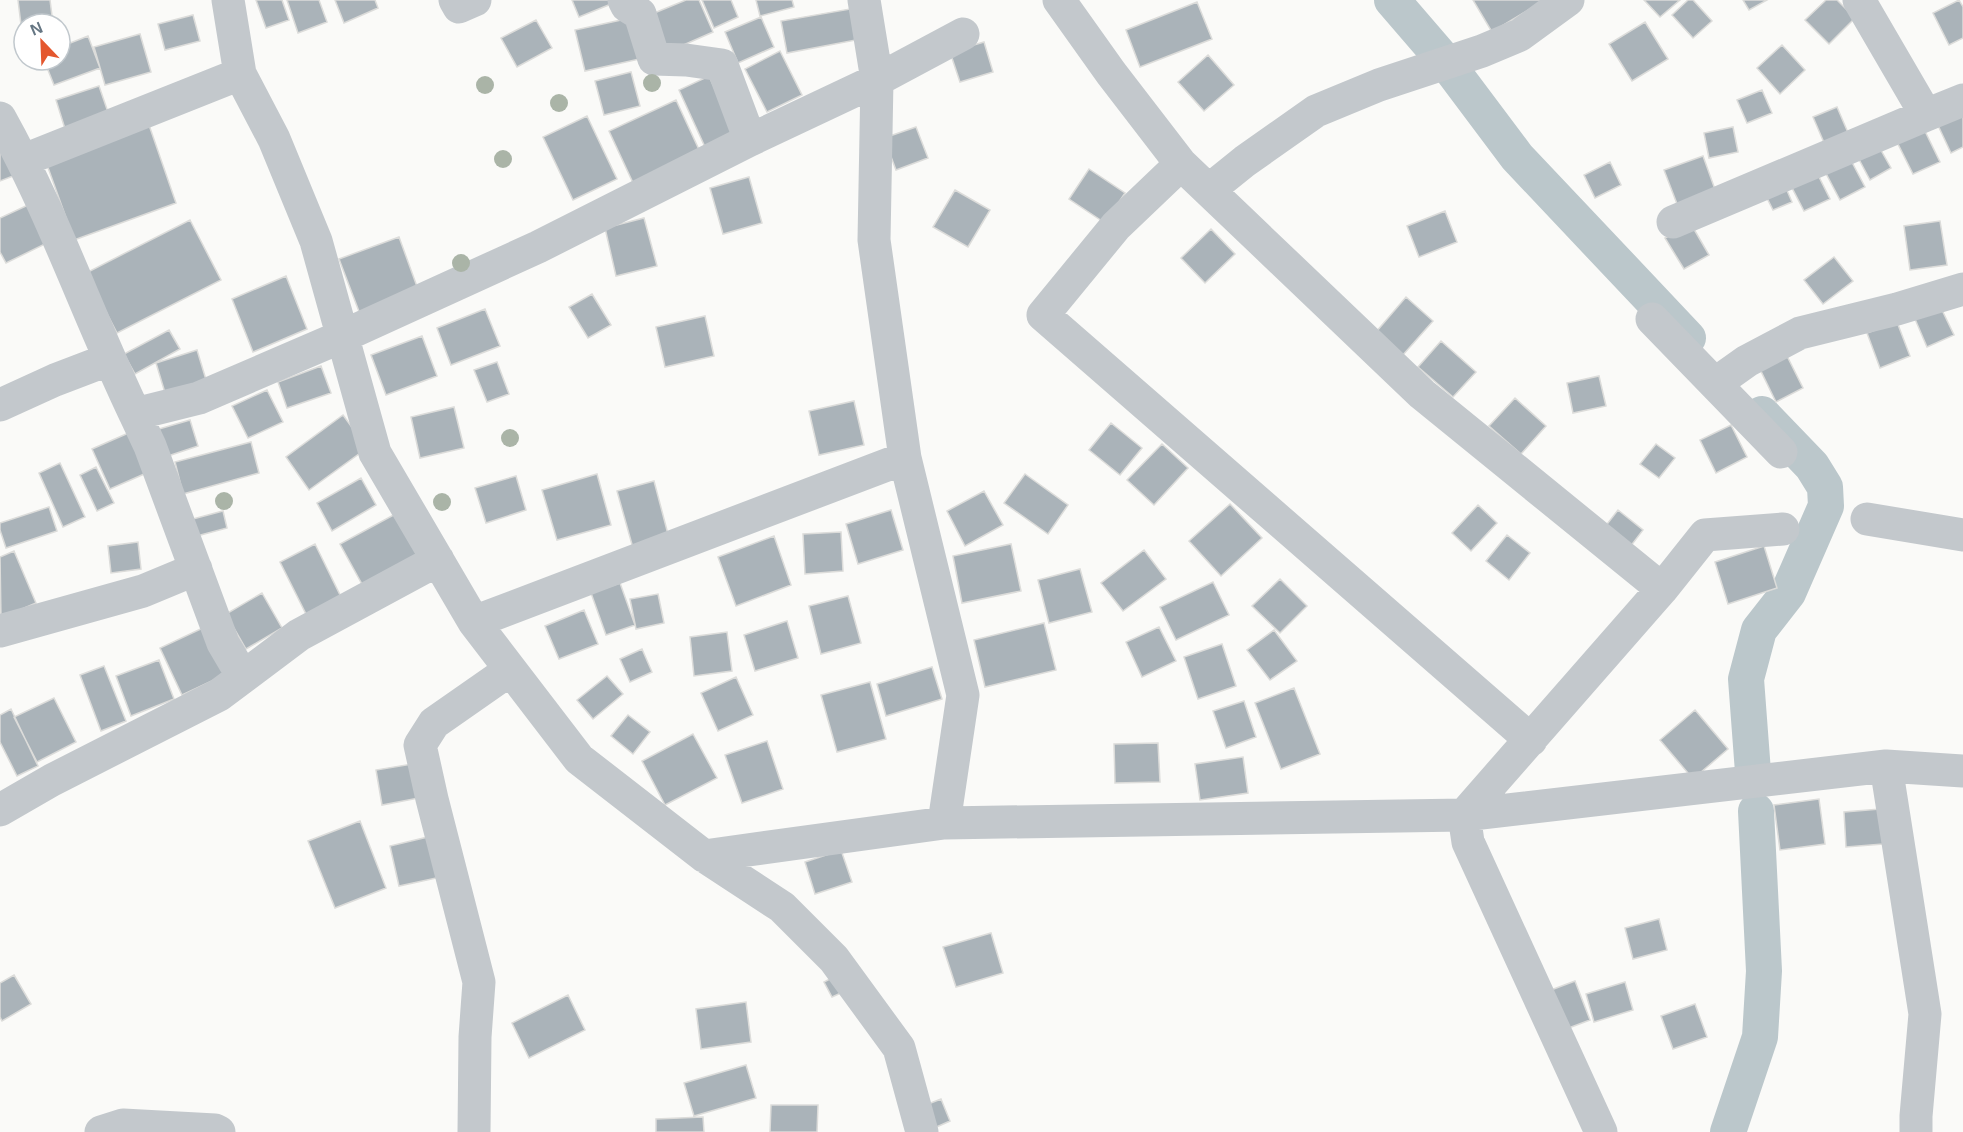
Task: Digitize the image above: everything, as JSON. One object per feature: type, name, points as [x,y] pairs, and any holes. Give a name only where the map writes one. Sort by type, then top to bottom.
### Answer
[{"type":"street","points":[[228,0],[240,74],[274,139],[316,242],[375,453],[474,622],[579,759],[704,856],[782,907],[834,959],[899,1048],[921,1132]]},
{"type":"street","points":[[455,0],[459,7],[475,0]]},
{"type":"street","points":[[624,0],[627,6],[640,14],[654,59],[686,60],[722,65],[750,140]]},
{"type":"street","points":[[864,0],[877,80],[874,240],[905,459],[963,695],[944,823]]},
{"type":"street","points":[[1059,0],[1111,73],[1181,164],[1422,394],[1662,589]]},
{"type":"street","points":[[1209,190],[1245,161],[1316,111],[1379,85],[1482,51],[1520,35],[1568,0]]},
{"type":"street","points":[[1858,0],[1926,115]]},
{"type":"street","points":[[135,414],[199,398],[343,336],[538,247],[750,140],[877,80],[963,33]]},
{"type":"street","points":[[24,160],[240,74]]},
{"type":"street","points":[[1673,222],[1963,100]]},
{"type":"street","points":[[0,118],[24,160],[150,446],[223,643],[243,677]]},
{"type":"street","points":[[1181,164],[1116,226],[1044,315],[1531,740]]},
{"type":"street","points":[[1723,378],[1747,361],[1800,333],[1897,309],[1963,289]]},
{"type":"street","points":[[1652,319],[1723,378],[1781,452]]},
{"type":"street","points":[[0,405],[55,380],[110,359]]},
{"type":"street","points":[[474,622],[905,459]]},
{"type":"street","points":[[1867,519],[1963,535]]},
{"type":"street","points":[[1601,1132],[1467,842],[1464,815],[1662,589],[1705,535],[1783,529]]},
{"type":"street","points":[[0,810],[52,780],[219,694],[298,635],[438,560]]},
{"type":"street","points":[[0,631],[143,591],[196,569]]},
{"type":"street","points":[[474,1132],[475,1037],[479,982],[420,745],[434,723],[510,670]]},
{"type":"street","points":[[704,856],[944,823],[1464,815],[1886,766],[1963,771]]},
{"type":"street","points":[[1886,766],[1925,1014],[1916,1132]]},
{"type":"street","points":[[101,1132],[123,1125],[219,1132]]},
{"type":"building","points":[[18,0],[50,0],[52,12],[19,12]]},
{"type":"building","points":[[256,0],[282,0],[289,20],[266,28]]},
{"type":"building","points":[[287,0],[319,0],[327,22],[298,33]]},
{"type":"building","points":[[335,0],[375,0],[378,8],[344,23]]},
{"type":"building","points":[[572,0],[609,0],[611,4],[579,17]]},
{"type":"building","points":[[686,0],[699,0],[713,32],[663,54],[647,16]]},
{"type":"building","points":[[702,0],[731,0],[738,17],[714,28]]},
{"type":"building","points":[[756,0],[792,0],[794,7],[760,16]]},
{"type":"building","points":[[1473,0],[1545,0],[1492,32]]},
{"type":"building","points":[[1644,0],[1680,0],[1660,17]]},
{"type":"building","points":[[1688,0],[1693,0],[1712,21],[1693,38],[1672,15]]},
{"type":"building","points":[[1743,0],[1767,0],[1749,10]]},
{"type":"building","points":[[1826,0],[1837,0],[1855,18],[1829,44],[1805,20]]},
{"type":"building","points":[[1959,0],[1963,7],[1963,38],[1949,45],[1933,13]]},
{"type":"building","points":[[1197,2],[1212,39],[1140,67],[1126,30]]},
{"type":"building","points":[[850,9],[856,40],[787,53],[781,21]]},
{"type":"building","points":[[193,15],[200,41],[165,50],[158,24]]},
{"type":"building","points":[[635,17],[644,58],[585,71],[575,30]]},
{"type":"building","points":[[761,17],[774,47],[738,63],[725,32]]},
{"type":"building","points":[[536,20],[552,48],[517,67],[501,38]]},
{"type":"building","points":[[1645,22],[1668,59],[1632,81],[1609,44]]},
{"type":"building","points":[[140,34],[151,72],[105,85],[94,47]]},
{"type":"building","points":[[88,36],[100,68],[54,85],[49,72],[72,72],[72,42]]},
{"type":"building","points":[[984,42],[993,72],[960,82],[950,52]]},
{"type":"building","points":[[1782,45],[1805,70],[1780,94],[1757,68]]},
{"type":"building","points":[[780,51],[802,95],[767,112],[745,69]]},
{"type":"building","points":[[1208,55],[1234,85],[1204,111],[1178,82]]},
{"type":"building","points":[[631,72],[640,106],[604,115],[595,81]]},
{"type":"building","points":[[709,76],[735,133],[705,147],[679,90]]},
{"type":"building","points":[[99,86],[110,118],[66,132],[56,100]]},
{"type":"building","points":[[1762,90],[1772,113],[1747,123],[1737,100]]},
{"type":"building","points":[[676,100],[701,154],[634,185],[609,131]]},
{"type":"building","points":[[1837,107],[1852,142],[1828,152],[1813,117]]},
{"type":"building","points":[[1963,108],[1963,147],[1951,153],[1935,119]]},
{"type":"building","points":[[587,116],[617,179],[573,200],[543,137]]},
{"type":"building","points":[[1921,123],[1940,162],[1913,174],[1894,136]]},
{"type":"building","points":[[149,125],[176,203],[74,240],[46,162]]},
{"type":"building","points":[[916,127],[928,158],[896,170],[884,138]]},
{"type":"building","points":[[1733,127],[1738,152],[1709,158],[1704,133]]},
{"type":"building","points":[[0,138],[13,176],[0,181]]},
{"type":"building","points":[[1874,138],[1891,168],[1870,180],[1854,150]]},
{"type":"building","points":[[1846,151],[1865,187],[1840,200],[1821,164]]},
{"type":"building","points":[[1703,156],[1717,195],[1679,209],[1664,170]]},
{"type":"building","points":[[1610,162],[1621,185],[1595,198],[1584,175]]},
{"type":"building","points":[[1814,167],[1830,199],[1804,211],[1788,180]]},
{"type":"building","points":[[1089,169],[1125,193],[1105,223],[1069,199]]},
{"type":"building","points":[[749,177],[762,223],[723,234],[710,188]]},
{"type":"building","points":[[1782,179],[1792,202],[1773,210],[1762,188]]},
{"type":"building","points":[[955,190],[990,210],[968,247],[933,227]]},
{"type":"building","points":[[28,205],[47,243],[6,263],[0,252],[0,218]]},
{"type":"building","points":[[1445,211],[1457,242],[1419,257],[1407,226]]},
{"type":"building","points":[[644,218],[657,266],[616,276],[605,228]]},
{"type":"building","points":[[190,220],[221,280],[117,333],[86,273]]},
{"type":"building","points":[[1940,221],[1947,265],[1910,270],[1904,226]]},
{"type":"building","points":[[1691,224],[1709,255],[1684,269],[1665,238]]},
{"type":"building","points":[[1211,229],[1235,254],[1205,283],[1181,258]]},
{"type":"building","points":[[399,237],[419,292],[360,314],[339,259]]},
{"type":"building","points":[[1834,257],[1853,281],[1823,304],[1804,280]]},
{"type":"building","points":[[286,276],[307,329],[253,352],[232,299]]},
{"type":"building","points":[[592,294],[611,325],[588,338],[569,307]]},
{"type":"building","points":[[1406,297],[1433,321],[1402,356],[1376,332]]},
{"type":"building","points":[[1941,308],[1954,335],[1927,347],[1915,319]]},
{"type":"building","points":[[485,309],[500,346],[451,365],[437,328]]},
{"type":"building","points":[[705,316],[714,356],[665,367],[656,327]]},
{"type":"building","points":[[1897,322],[1910,356],[1880,368],[1867,333]]},
{"type":"building","points":[[169,330],[180,349],[135,374],[124,354]]},
{"type":"building","points":[[422,336],[437,376],[386,395],[371,355]]},
{"type":"building","points":[[1441,341],[1476,372],[1453,397],[1418,367]]},
{"type":"building","points":[[197,350],[207,383],[166,396],[156,363]]},
{"type":"building","points":[[1784,350],[1803,388],[1776,402],[1757,363]]},
{"type":"building","points":[[497,362],[509,394],[487,402],[474,370]]},
{"type":"building","points":[[321,366],[331,393],[287,408],[278,382]]},
{"type":"building","points":[[1599,376],[1606,406],[1573,413],[1567,383]]},
{"type":"building","points":[[267,390],[283,422],[248,438],[232,406]]},
{"type":"building","points":[[1515,398],[1546,426],[1521,454],[1489,426]]},
{"type":"building","points":[[854,401],[864,445],[819,455],[809,411]]},
{"type":"building","points":[[454,407],[464,448],[420,458],[411,417]]},
{"type":"building","points":[[343,415],[367,448],[309,490],[286,457]]},
{"type":"building","points":[[190,420],[198,446],[168,456],[159,429]]},
{"type":"building","points":[[1111,423],[1142,448],[1120,475],[1089,450]]},
{"type":"building","points":[[1731,425],[1747,457],[1716,473],[1700,440]]},
{"type":"building","points":[[133,431],[151,471],[110,489],[92,449]]},
{"type":"building","points":[[251,442],[259,473],[183,494],[175,462]]},
{"type":"building","points":[[1162,444],[1188,468],[1154,505],[1127,480]]},
{"type":"building","points":[[1656,444],[1675,458],[1659,478],[1640,464]]},
{"type":"building","points":[[60,463],[85,517],[63,527],[39,473]]},
{"type":"building","points":[[96,467],[114,503],[97,511],[80,475]]},
{"type":"building","points":[[597,474],[611,525],[557,540],[542,490]]},
{"type":"building","points":[[1025,474],[1068,505],[1048,534],[1004,503]]},
{"type":"building","points":[[516,476],[526,510],[486,523],[475,488]]},
{"type":"building","points":[[361,478],[376,505],[332,531],[317,503]]},
{"type":"building","points":[[654,481],[669,538],[633,548],[617,491]]},
{"type":"building","points":[[984,491],[1003,525],[965,546],[947,511]]},
{"type":"building","points":[[1230,504],[1262,538],[1221,576],[1189,541]]},
{"type":"building","points":[[1478,505],[1497,523],[1471,551],[1452,533]]},
{"type":"building","points":[[49,507],[57,531],[6,548],[0,523]]},
{"type":"building","points":[[891,510],[903,550],[858,564],[846,524]]},
{"type":"building","points":[[1618,510],[1643,530],[1630,547],[1604,528]]},
{"type":"building","points":[[223,511],[227,528],[193,537],[189,520]]},
{"type":"building","points":[[399,512],[422,554],[363,586],[340,544]]},
{"type":"building","points":[[841,532],[843,571],[805,574],[803,534]]},
{"type":"building","points":[[1507,535],[1530,553],[1509,580],[1486,561]]},
{"type":"building","points":[[774,536],[791,585],[736,606],[718,557]]},
{"type":"building","points":[[138,542],[141,569],[111,573],[108,546]]},
{"type":"building","points":[[315,544],[341,597],[306,614],[280,562]]},
{"type":"building","points":[[1011,544],[1021,591],[962,603],[953,556]]},
{"type":"building","points":[[1764,546],[1777,588],[1728,604],[1715,562]]},
{"type":"building","points":[[1144,550],[1166,579],[1123,611],[1101,583]]},
{"type":"building","points":[[14,551],[36,603],[1,618],[0,557]]},
{"type":"building","points":[[1080,569],[1092,612],[1049,623],[1038,580]]},
{"type":"building","points":[[1280,579],[1307,606],[1280,633],[1252,606]]},
{"type":"building","points":[[1213,582],[1229,615],[1176,640],[1160,607]]},
{"type":"building","points":[[620,583],[635,625],[606,635],[591,593]]},
{"type":"building","points":[[262,593],[282,628],[246,649],[226,614]]},
{"type":"building","points":[[658,594],[664,623],[636,629],[630,599]]},
{"type":"building","points":[[848,596],[861,643],[821,654],[809,606]]},
{"type":"building","points":[[584,610],[598,644],[559,659],[545,626]]},
{"type":"building","points":[[787,621],[798,658],[755,671],[744,635]]},
{"type":"building","points":[[1044,623],[1056,670],[985,687],[974,640]]},
{"type":"building","points":[[207,626],[229,673],[182,695],[160,648]]},
{"type":"building","points":[[1159,627],[1176,661],[1142,677],[1126,642]]},
{"type":"building","points":[[1274,630],[1297,661],[1270,680],[1247,650]]},
{"type":"building","points":[[727,632],[732,671],[694,676],[690,637]]},
{"type":"building","points":[[1222,644],[1236,686],[1198,699],[1184,657]]},
{"type":"building","points":[[642,649],[652,672],[630,682],[620,659]]},
{"type":"building","points":[[159,660],[174,699],[131,716],[116,676]]},
{"type":"building","points":[[104,666],[126,721],[101,731],[80,675]]},
{"type":"building","points":[[932,667],[942,699],[886,716],[877,684]]},
{"type":"building","points":[[607,676],[623,694],[593,719],[577,700]]},
{"type":"building","points":[[736,677],[753,715],[718,731],[701,693]]},
{"type":"building","points":[[870,682],[886,739],[837,752],[821,695]]},
{"type":"building","points":[[1294,688],[1320,754],[1281,769],[1255,703]]},
{"type":"building","points":[[54,698],[76,742],[37,762],[14,717]]},
{"type":"building","points":[[1244,701],[1256,737],[1226,748],[1213,711]]},
{"type":"building","points":[[11,709],[38,766],[17,776],[0,742],[0,715]]},
{"type":"building","points":[[1695,710],[1728,749],[1693,779],[1660,740]]},
{"type":"building","points":[[628,715],[650,732],[633,754],[611,736]]},
{"type":"building","points":[[693,734],[717,778],[665,805],[642,761]]},
{"type":"building","points":[[767,741],[783,789],[742,803],[725,755]]},
{"type":"building","points":[[1158,743],[1160,782],[1115,783],[1114,744]]},
{"type":"building","points":[[1243,757],[1248,793],[1200,800],[1195,764]]},
{"type":"building","points":[[418,763],[424,797],[382,805],[376,770]]},
{"type":"building","points":[[1819,799],[1825,844],[1780,850],[1774,805]]},
{"type":"building","points":[[1880,809],[1883,844],[1846,847],[1844,812]]},
{"type":"building","points":[[360,821],[386,888],[335,908],[308,841]]},
{"type":"building","points":[[432,836],[441,877],[399,886],[390,846]]},
{"type":"building","points":[[841,850],[852,882],[815,894],[805,862]]},
{"type":"building","points":[[1659,919],[1667,950],[1633,959],[1625,928]]},
{"type":"building","points":[[991,933],[1003,973],[956,987],[943,947]]},
{"type":"building","points":[[841,973],[850,989],[832,997],[824,982]]},
{"type":"building","points":[[14,975],[31,1004],[2,1021],[0,983]]},
{"type":"building","points":[[1575,981],[1590,1020],[1558,1032],[1543,993]]},
{"type":"building","points":[[1625,982],[1633,1010],[1594,1022],[1586,994]]},
{"type":"building","points":[[568,995],[585,1030],[529,1058],[512,1023]]},
{"type":"building","points":[[746,1002],[751,1042],[701,1049],[696,1009]]},
{"type":"building","points":[[1695,1004],[1707,1037],[1673,1049],[1661,1016]]},
{"type":"building","points":[[746,1065],[756,1098],[694,1116],[684,1083]]},
{"type":"building","points":[[941,1099],[950,1121],[932,1129],[923,1106]]},
{"type":"building","points":[[771,1105],[818,1105],[817,1132],[770,1132]]},
{"type":"building","points":[[703,1117],[704,1132],[656,1132],[656,1119]]},
{"type":"waterway","points":[[1392,0],[1448,65],[1517,157],[1688,338]]},
{"type":"waterway","points":[[1753,772],[1746,679],[1759,630],[1788,593],[1826,506],[1825,487],[1812,466],[1762,414]]},
{"type":"waterway","points":[[1728,1132],[1760,1037],[1764,971],[1756,811]]}]
